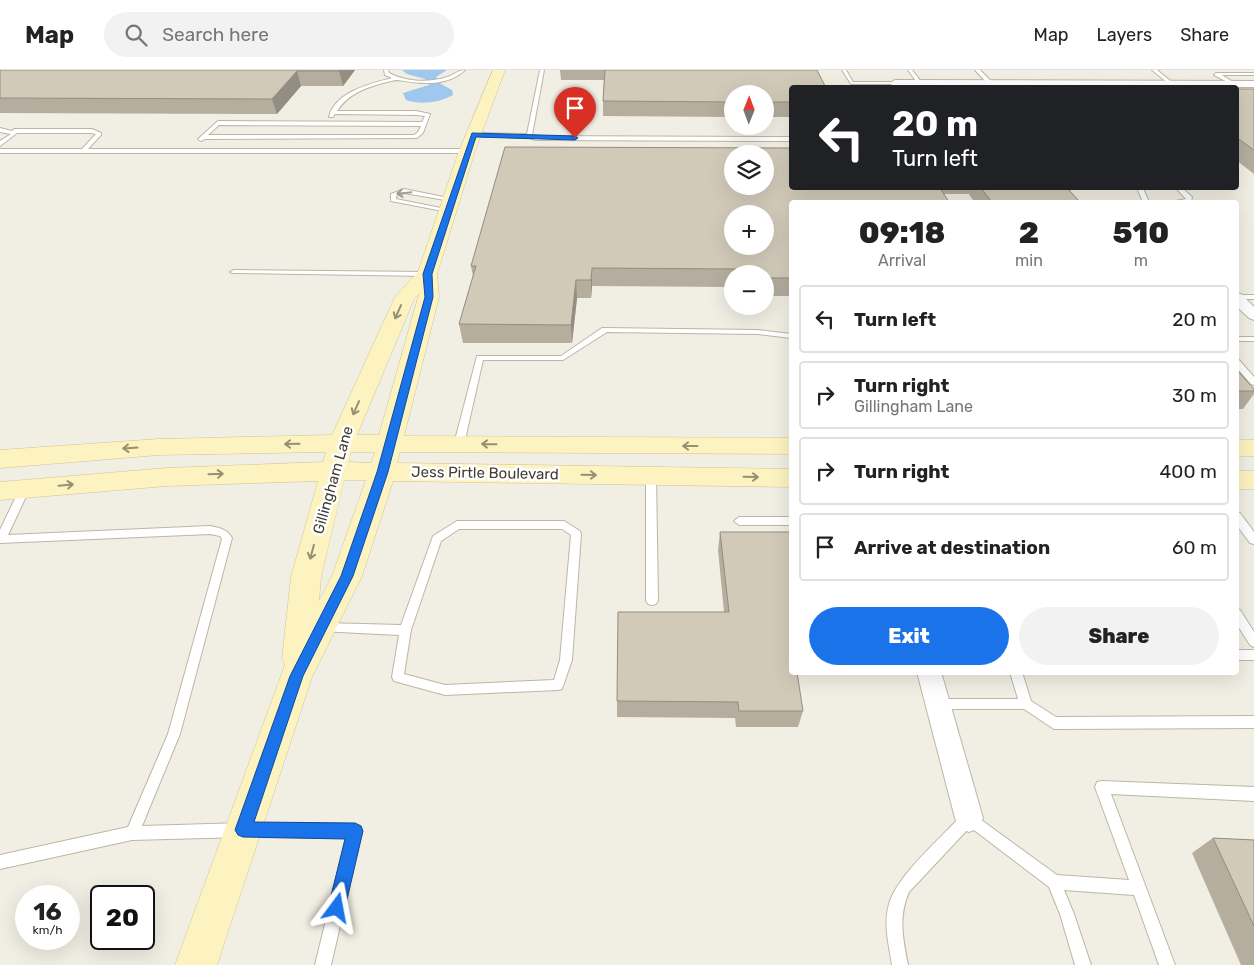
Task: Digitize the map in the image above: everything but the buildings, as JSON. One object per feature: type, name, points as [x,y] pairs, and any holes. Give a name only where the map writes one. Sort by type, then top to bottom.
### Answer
[{"type":"street","name":"Gillingham Lane","points":[[196,965],[296,676],[347,576],[383,472],[429,297],[428,274],[467,151],[499,70]]},
{"type":"street","points":[[1018,70],[1037,84]]},
{"type":"street","points":[[895,83],[922,85],[990,83],[1072,85],[1254,84]]},
{"type":"street","name":"Gillingham Lane","points":[[296,676],[306,577],[341,442],[405,297],[428,274]]},
{"type":"street","points":[[1239,300],[1254,315]]},
{"type":"street","name":"Jess Pirtle Boulevard","points":[[0,459],[140,447],[341,442],[789,446]]},
{"type":"street","points":[[1239,448],[1254,448]]},
{"type":"street","name":"Jess Pirtle Boulevard","points":[[13,489],[201,475],[334,471],[789,478]]},
{"type":"street","points":[[1239,480],[1254,480]]},
{"type":"street","points":[[930,675],[969,818]]},
{"type":"lane","points":[[386,70],[387,74],[395,79]]},
{"type":"lane","points":[[309,151],[343,98],[351,93],[395,79],[422,82],[441,80],[452,77],[463,70]]},
{"type":"lane","points":[[529,136],[542,70]]},
{"type":"lane","points":[[844,70],[851,83],[867,85],[895,83]]},
{"type":"lane","points":[[910,70],[922,85]]},
{"type":"lane","points":[[977,70],[990,83]]},
{"type":"lane","points":[[1153,70],[1171,83]]},
{"type":"lane","points":[[1231,84],[1216,74],[1254,74]]},
{"type":"lane","points":[[203,137],[415,137],[420,133],[428,115],[425,113],[333,112]]},
{"type":"lane","points":[[189,150],[218,123],[424,124]]},
{"type":"lane","points":[[0,130],[92,131],[99,134],[84,150]]},
{"type":"lane","points":[[0,144],[14,131]]},
{"type":"lane","points":[[474,135],[529,136],[536,138],[789,139]]},
{"type":"lane","points":[[0,150],[467,151]]},
{"type":"lane","points":[[1181,190],[1190,197],[1188,200]]},
{"type":"lane","points":[[404,191],[450,205],[393,200],[393,195],[404,191]]},
{"type":"lane","points":[[234,272],[428,274]]},
{"type":"lane","points":[[1239,297],[1254,297]]},
{"type":"lane","points":[[459,444],[480,358],[563,358],[606,330],[758,332],[789,336]]},
{"type":"lane","points":[[1239,339],[1254,340]]},
{"type":"lane","points":[[1239,365],[1254,382]]},
{"type":"lane","points":[[650,475],[652,601]]},
{"type":"lane","points":[[13,489],[0,539],[210,530],[223,532],[227,538],[174,734],[132,833]]},
{"type":"lane","points":[[1239,520],[1254,540]]},
{"type":"lane","points":[[739,521],[789,521]]},
{"type":"lane","points":[[457,525],[564,525],[576,534],[566,660],[558,685],[445,690],[398,678],[405,630],[437,539],[457,525]]},
{"type":"lane","points":[[1239,618],[1254,642]]},
{"type":"lane","points":[[320,628],[405,630]]},
{"type":"lane","points":[[1239,655],[1254,655]]},
{"type":"lane","points":[[1017,675],[1026,704]]},
{"type":"lane","points":[[938,704],[1026,704],[1054,723],[1254,722]]},
{"type":"lane","points":[[1167,965],[1102,787],[1254,794]]},
{"type":"lane","points":[[900,965],[894,933],[896,905],[904,887],[969,818],[1054,882],[1067,914],[1083,965]]},
{"type":"lane","points":[[0,862],[132,833],[243,830],[355,831],[323,965]]},
{"type":"lane","points":[[1054,882],[1138,888]]},
{"type":"water","points":[[402,70],[447,70],[436,77],[441,84],[452,90],[453,95],[442,100],[430,102],[406,100],[403,93],[429,85],[425,79],[407,74]]},
{"type":"route","points":[[337,908],[355,831],[243,830],[296,676],[347,576],[383,472],[429,297],[428,274],[467,151],[474,135],[575,138]]}]
